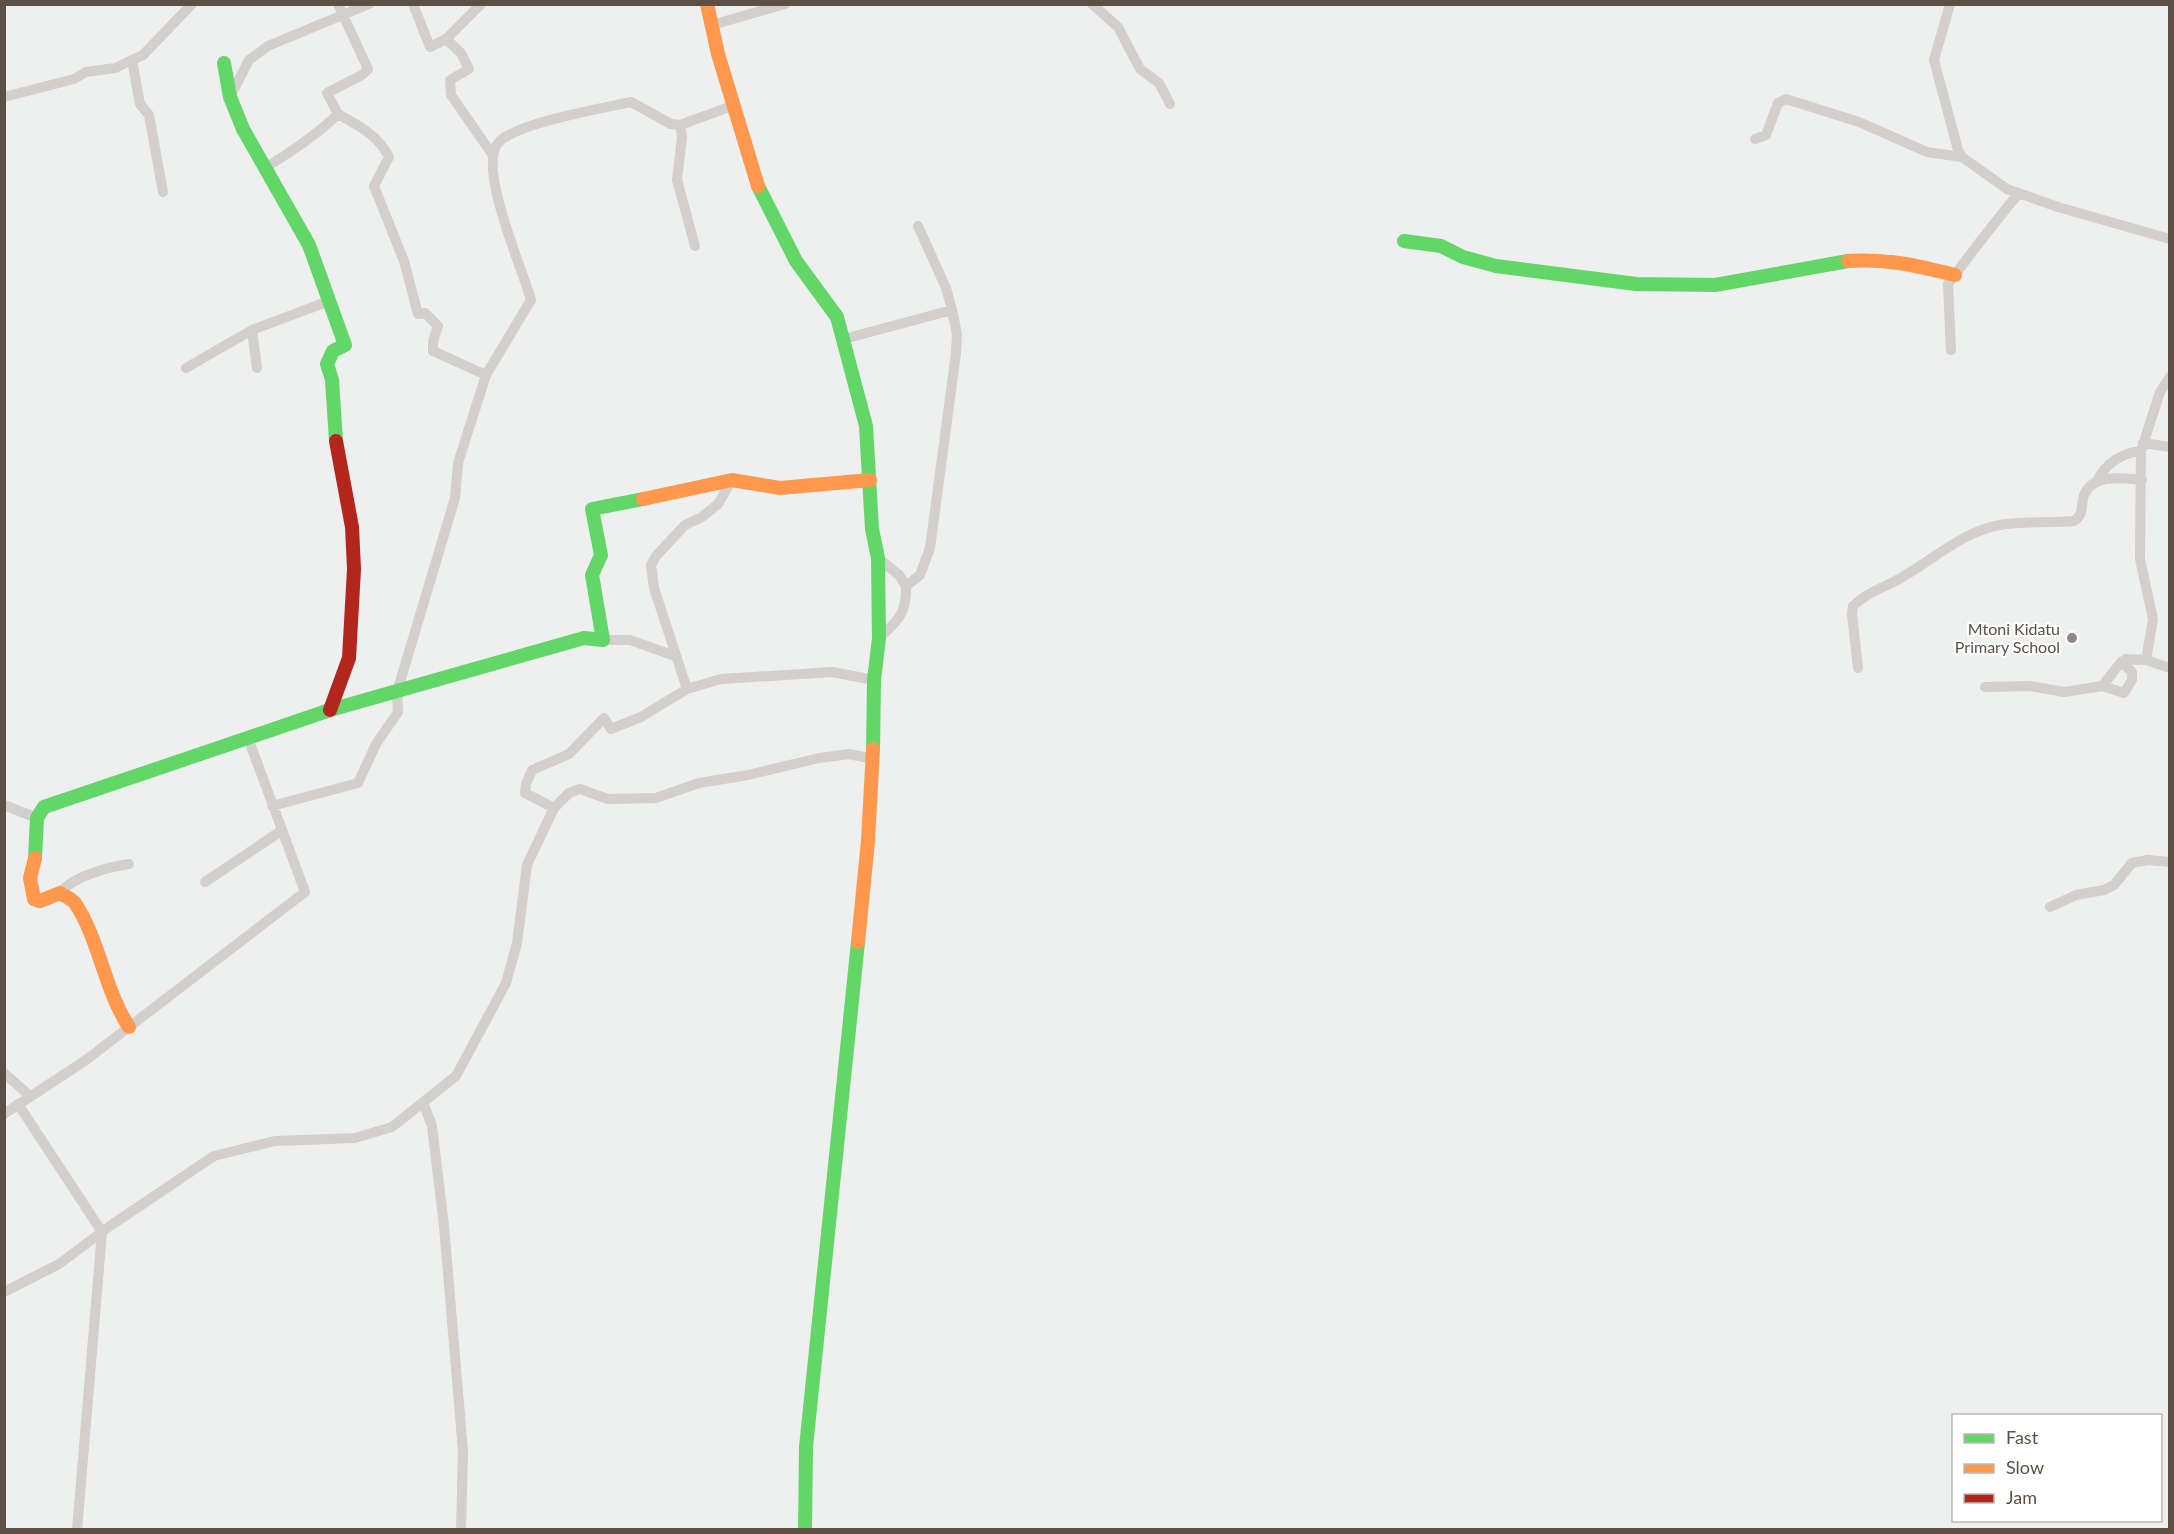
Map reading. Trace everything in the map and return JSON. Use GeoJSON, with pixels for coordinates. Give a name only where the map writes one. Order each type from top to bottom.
{"type":"FeatureCollection","features":[{"type":"Feature","properties":{"kind":"street"},"geometry":{"type":"LineString","coordinates":[[4,97],[74,79],[86,72],[115,68],[143,55],[192,4]]}},
{"type":"Feature","properties":{"kind":"street"},"geometry":{"type":"LineString","coordinates":[[338,4],[368,69],[362,75],[327,93],[338,114],[363,131],[372,133],[382,143],[389,157],[374,186],[376,196],[394,232],[418,314],[425,313],[438,326],[432,341],[433,351],[486,375]]}},
{"type":"Feature","properties":{"kind":"street"},"geometry":{"type":"LineString","coordinates":[[230,97],[249,60],[268,46],[369,4]]}},
{"type":"Feature","properties":{"kind":"street"},"geometry":{"type":"LineString","coordinates":[[413,4],[430,47],[446,39],[481,4]]}},
{"type":"Feature","properties":{"kind":"street"},"geometry":{"type":"LineString","coordinates":[[707,4],[732,106],[753,176],[796,261],[837,317],[844,339],[866,426],[873,529],[878,558],[879,638],[874,680],[873,759],[868,841],[806,1447],[805,1530]]}},
{"type":"Feature","properties":{"kind":"street"},"geometry":{"type":"LineString","coordinates":[[712,25],[785,4]]}},
{"type":"Feature","properties":{"kind":"street"},"geometry":{"type":"LineString","coordinates":[[1092,4],[1118,27],[1140,69],[1159,83],[1170,104]]}},
{"type":"Feature","properties":{"kind":"street"},"geometry":{"type":"LineString","coordinates":[[1950,4],[1934,60],[1958,150],[1962,157],[2007,189],[2169,239]]}},
{"type":"Feature","properties":{"kind":"street"},"geometry":{"type":"LineString","coordinates":[[272,806],[358,783],[376,744],[398,712],[397,692],[455,498],[458,463],[486,375],[531,300],[522,268],[502,217],[492,154],[451,95],[450,80],[469,69],[461,53],[446,39]]}},
{"type":"Feature","properties":{"kind":"street"},"geometry":{"type":"LineString","coordinates":[[132,60],[140,104],[149,115],[163,192]]}},
{"type":"Feature","properties":{"kind":"street"},"geometry":{"type":"LineString","coordinates":[[224,63],[230,97],[243,129],[309,246],[345,345],[333,351],[327,364],[332,380],[333,426],[352,527],[354,569],[349,658],[330,710]]}},
{"type":"Feature","properties":{"kind":"street"},"geometry":{"type":"LineString","coordinates":[[1755,139],[1766,135],[1778,103],[1786,99],[1859,122],[1927,152],[1962,157]]}},
{"type":"Feature","properties":{"kind":"street"},"geometry":{"type":"LineString","coordinates":[[492,154],[499,141],[520,131],[631,102],[671,124],[680,125],[732,106]]}},
{"type":"Feature","properties":{"kind":"street"},"geometry":{"type":"LineString","coordinates":[[265,168],[318,132],[338,114]]}},
{"type":"Feature","properties":{"kind":"street"},"geometry":{"type":"LineString","coordinates":[[680,125],[682,138],[677,180],[695,246]]}},
{"type":"Feature","properties":{"kind":"street"},"geometry":{"type":"LineString","coordinates":[[1951,350],[1948,284],[1975,250],[1984,234],[2019,193]]}},
{"type":"Feature","properties":{"kind":"street"},"geometry":{"type":"LineString","coordinates":[[906,586],[920,575],[930,548],[957,334],[946,288],[918,225]]}},
{"type":"Feature","properties":{"kind":"street"},"geometry":{"type":"LineString","coordinates":[[1404,241],[1441,246],[1463,257],[1496,266],[1636,284],[1673,282],[1715,285],[1836,262],[1872,259],[1902,262],[1955,275]]}},
{"type":"Feature","properties":{"kind":"street"},"geometry":{"type":"LineString","coordinates":[[186,368],[252,330],[329,301]]}},
{"type":"Feature","properties":{"kind":"street"},"geometry":{"type":"LineString","coordinates":[[844,339],[952,310]]}},
{"type":"Feature","properties":{"kind":"street"},"geometry":{"type":"LineString","coordinates":[[252,330],[257,368]]}},
{"type":"Feature","properties":{"kind":"street"},"geometry":{"type":"LineString","coordinates":[[2146,660],[2153,619],[2140,559],[2142,447],[2160,392],[2169,377]]}},
{"type":"Feature","properties":{"kind":"street"},"geometry":{"type":"LineString","coordinates":[[1858,668],[1852,614],[1853,606],[1858,601],[1980,531],[2001,525],[2074,521],[2082,512],[2084,494],[2114,460],[2142,447],[2169,447]]}},
{"type":"Feature","properties":{"kind":"street"},"geometry":{"type":"LineString","coordinates":[[2097,481],[2120,478],[2142,480]]}},
{"type":"Feature","properties":{"kind":"street"},"geometry":{"type":"LineString","coordinates":[[603,640],[592,575],[601,555],[591,509],[732,480],[780,488],[870,480]]}},
{"type":"Feature","properties":{"kind":"street"},"geometry":{"type":"LineString","coordinates":[[687,688],[654,588],[651,565],[656,556],[685,525],[702,517],[718,504],[732,480]]}},
{"type":"Feature","properties":{"kind":"street"},"geometry":{"type":"LineString","coordinates":[[878,558],[899,575],[906,586],[907,602],[897,622],[879,638]]}},
{"type":"Feature","properties":{"kind":"street"},"geometry":{"type":"LineString","coordinates":[[129,864],[88,876],[65,887],[60,893],[40,901],[34,898],[30,878],[36,856],[37,818],[44,807],[330,710],[584,638],[630,640],[675,656]]}},
{"type":"Feature","properties":{"kind":"street"},"geometry":{"type":"LineString","coordinates":[[2102,686],[2121,662],[2131,657],[2169,668]]}},
{"type":"Feature","properties":{"kind":"street"},"geometry":{"type":"LineString","coordinates":[[1985,687],[2039,686],[2064,692],[2102,686],[2124,693],[2129,687],[2132,672],[2121,662]]}},
{"type":"Feature","properties":{"kind":"street"},"geometry":{"type":"LineString","coordinates":[[554,808],[525,793],[532,770],[569,754],[604,718],[611,729],[641,717],[687,688],[721,679],[832,672],[874,680]]}},
{"type":"Feature","properties":{"kind":"street"},"geometry":{"type":"LineString","coordinates":[[4,1114],[86,1060],[305,892],[248,738]]}},
{"type":"Feature","properties":{"kind":"street"},"geometry":{"type":"LineString","coordinates":[[4,1292],[59,1264],[214,1156],[275,1141],[355,1138],[392,1127],[456,1076],[506,983],[517,943],[526,866],[554,808],[569,792],[580,789],[608,799],[656,798],[699,783],[748,775],[819,758],[849,754],[873,759]]}},
{"type":"Feature","properties":{"kind":"street"},"geometry":{"type":"LineString","coordinates":[[4,806],[37,818]]}},
{"type":"Feature","properties":{"kind":"street"},"geometry":{"type":"LineString","coordinates":[[205,882],[281,831]]}},
{"type":"Feature","properties":{"kind":"street"},"geometry":{"type":"LineString","coordinates":[[2050,907],[2076,895],[2104,890],[2114,885],[2132,863],[2148,860],[2169,862]]}},
{"type":"Feature","properties":{"kind":"street"},"geometry":{"type":"LineString","coordinates":[[60,893],[74,901],[87,927],[115,1006],[129,1027]]}},
{"type":"Feature","properties":{"kind":"street"},"geometry":{"type":"LineString","coordinates":[[4,1073],[30,1096]]}},
{"type":"Feature","properties":{"kind":"street"},"geometry":{"type":"LineString","coordinates":[[423,1102],[432,1126],[444,1226],[463,1451],[461,1530]]}},
{"type":"Feature","properties":{"kind":"street"},"geometry":{"type":"LineString","coordinates":[[18,1104],[102,1232],[77,1530]]}},
{"type":"Feature","properties":{"kind":"traffic: fast"},"geometry":{"type":"LineString","coordinates":[[224,63],[230,97],[243,129],[309,245],[345,345],[333,351],[327,364],[332,380],[336,441]]}},
{"type":"Feature","properties":{"kind":"traffic: fast"},"geometry":{"type":"LineString","coordinates":[[758,186],[796,261],[837,317],[866,426],[872,529],[878,558],[879,638],[874,680],[873,749]]}},
{"type":"Feature","properties":{"kind":"traffic: fast"},"geometry":{"type":"LineString","coordinates":[[1404,241],[1441,246],[1463,257],[1496,266],[1636,284],[1715,285],[1848,261]]}},
{"type":"Feature","properties":{"kind":"traffic: fast"},"geometry":{"type":"LineString","coordinates":[[35,858],[37,818],[44,807],[330,710],[584,638],[603,640],[592,575],[601,555],[592,509],[643,499]]}},
{"type":"Feature","properties":{"kind":"traffic: fast"},"geometry":{"type":"LineString","coordinates":[[805,1530],[806,1447],[858,942]]}},
{"type":"Feature","properties":{"kind":"traffic: slow"},"geometry":{"type":"LineString","coordinates":[[707,4],[718,54],[758,186]]}},
{"type":"Feature","properties":{"kind":"traffic: slow"},"geometry":{"type":"LineString","coordinates":[[1848,261],[1889,262],[1955,275]]}},
{"type":"Feature","properties":{"kind":"traffic: slow"},"geometry":{"type":"LineString","coordinates":[[643,499],[732,480],[780,488],[870,480]]}},
{"type":"Feature","properties":{"kind":"traffic: slow"},"geometry":{"type":"LineString","coordinates":[[858,942],[868,841],[873,749]]}},
{"type":"Feature","properties":{"kind":"traffic: slow"},"geometry":{"type":"LineString","coordinates":[[35,858],[30,878],[34,899],[40,901],[60,893],[75,903],[129,1027]]}},
{"type":"Feature","properties":{"kind":"traffic: jam"},"geometry":{"type":"LineString","coordinates":[[330,710],[349,658],[354,569],[352,527],[336,441]]}},
{"type":"Feature","properties":{"kind":"place","name":"Mtoni Kidatu Primary School"},"geometry":{"type":"Point","coordinates":[2072,638]}}]}
